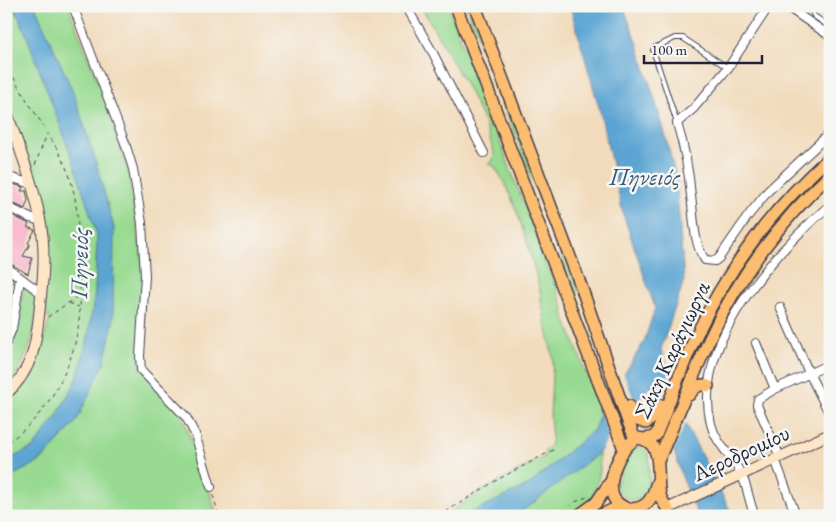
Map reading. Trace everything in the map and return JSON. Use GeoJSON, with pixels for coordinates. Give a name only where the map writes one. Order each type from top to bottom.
{"type":"FeatureCollection","features":[{"type":"Feature","properties":{"kind":"main road"},"geometry":{"type":"LineString","coordinates":[[456,6],[624,449]]}},
{"type":"Feature","properties":{"kind":"main road"},"geometry":{"type":"LineString","coordinates":[[475,6],[581,286],[618,394],[639,439],[653,446],[660,456],[658,478],[652,496],[644,506],[638,508],[614,508],[599,516]]}},
{"type":"Feature","properties":{"kind":"main road","name":"Σάκη Καράγιωργα"},"geometry":{"type":"LineString","coordinates":[[639,439],[651,438],[656,435],[682,367],[710,308],[740,259],[792,194],[830,157]]}},
{"type":"Feature","properties":{"kind":"main road","name":"Σάκη Καράγιωργα"},"geometry":{"type":"LineString","coordinates":[[660,456],[720,319],[752,267],[784,223],[816,188],[830,176]]}},
{"type":"Feature","properties":{"kind":"main road"},"geometry":{"type":"LineString","coordinates":[[690,390],[699,385],[708,386]]}},
{"type":"Feature","properties":{"kind":"main road"},"geometry":{"type":"LineString","coordinates":[[630,420],[650,421],[658,413],[666,396],[675,387]]}},
{"type":"Feature","properties":{"kind":"main road"},"geometry":{"type":"LineString","coordinates":[[578,516],[596,503],[612,480],[624,449],[639,439]]}},
{"type":"Feature","properties":{"kind":"main road"},"geometry":{"type":"LineString","coordinates":[[658,478],[661,497],[668,513]]}},
{"type":"Feature","properties":{"kind":"main road"},"geometry":{"type":"LineString","coordinates":[[612,480],[613,495],[618,504],[642,516]]}},
{"type":"Feature","properties":{"kind":"street"},"geometry":{"type":"LineString","coordinates":[[73,6],[125,143],[134,178],[142,223],[145,276],[140,356],[141,370],[186,417],[195,434],[211,487]]}},
{"type":"Feature","properties":{"kind":"street"},"geometry":{"type":"LineString","coordinates":[[406,6],[420,28],[484,153]]}},
{"type":"Feature","properties":{"kind":"street"},"geometry":{"type":"LineString","coordinates":[[769,6],[728,68],[694,108],[677,123],[691,194],[696,237],[705,260],[710,261],[719,258],[768,191],[830,133]]}},
{"type":"Feature","properties":{"kind":"street"},"geometry":{"type":"LineString","coordinates":[[786,6],[830,36]]}},
{"type":"Feature","properties":{"kind":"street"},"geometry":{"type":"LineString","coordinates":[[6,109],[11,137],[32,184],[41,221],[43,264],[37,340],[30,362],[21,378],[6,394]]}},
{"type":"Feature","properties":{"kind":"street"},"geometry":{"type":"LineString","coordinates":[[6,176],[32,184]]}},
{"type":"Feature","properties":{"kind":"street","name":"Σάκη Καράγιωργα"},"geometry":{"type":"LineString","coordinates":[[755,516],[741,475],[721,446],[712,427],[709,412],[708,386],[719,344],[729,324],[745,300],[784,248],[830,205]]}},
{"type":"Feature","properties":{"kind":"street"},"geometry":{"type":"LineString","coordinates":[[6,206],[30,218],[41,221]]}},
{"type":"Feature","properties":{"kind":"street"},"geometry":{"type":"LineString","coordinates":[[6,267],[42,293]]}},
{"type":"Feature","properties":{"kind":"street"},"geometry":{"type":"LineString","coordinates":[[6,343],[12,329],[20,278]]}},
{"type":"Feature","properties":{"kind":"street"},"geometry":{"type":"LineString","coordinates":[[780,307],[830,416]]}},
{"type":"Feature","properties":{"kind":"street"},"geometry":{"type":"LineString","coordinates":[[756,343],[775,389]]}},
{"type":"Feature","properties":{"kind":"street"},"geometry":{"type":"LineString","coordinates":[[796,516],[778,458],[756,402],[761,396],[830,364]]}},
{"type":"Feature","properties":{"kind":"street","name":"Αεροδρομίου"},"geometry":{"type":"LineString","coordinates":[[668,513],[682,502],[830,434]]}},
{"type":"Feature","properties":{"kind":"lane"},"geometry":{"type":"LineString","coordinates":[[810,6],[814,16],[830,26]]}},
{"type":"Feature","properties":{"kind":"lane"},"geometry":{"type":"LineString","coordinates":[[677,123],[653,50],[654,48],[675,38],[682,38],[728,68]]}},
{"type":"Feature","properties":{"kind":"path"},"geometry":{"type":"LineString","coordinates":[[6,63],[48,133],[68,173],[76,203],[80,295],[77,334],[67,366],[58,385],[27,428],[6,443]]}},
{"type":"Feature","properties":{"kind":"path"},"geometry":{"type":"LineString","coordinates":[[33,170],[48,133]]}},
{"type":"Feature","properties":{"kind":"path"},"geometry":{"type":"LineString","coordinates":[[40,317],[50,317],[80,295]]}},
{"type":"Feature","properties":{"kind":"path"},"geometry":{"type":"LineString","coordinates":[[68,303],[80,307]]}},
{"type":"Feature","properties":{"kind":"path"},"geometry":{"type":"LineString","coordinates":[[439,516],[497,480],[554,449]]}},
{"type":"Feature","properties":{"kind":"path"},"geometry":{"type":"LineString","coordinates":[[211,487],[219,516]]}},
{"type":"Feature","properties":{"kind":"path"},"geometry":{"type":"LineString","coordinates":[[556,516],[575,502],[590,496]]}},
{"type":"Feature","properties":{"kind":"green space"},"geometry":{"type":"Polygon","coordinates":[[[6,6],[13,6],[23,26],[73,160],[97,235],[95,293],[87,342],[76,381],[55,419],[34,447],[6,461],[6,403],[24,385],[36,364],[50,317],[43,315],[45,222],[41,202],[17,124],[13,122],[6,101],[6,6]]]}},
{"type":"Feature","properties":{"kind":"green space"},"geometry":{"type":"Polygon","coordinates":[[[35,6],[68,6],[108,108],[128,171],[145,276],[141,368],[181,412],[217,516],[6,516],[6,479],[41,461],[76,422],[114,228],[94,156],[73,92],[35,6]]]}},
{"type":"Feature","properties":{"kind":"green space"},"geometry":{"type":"Polygon","coordinates":[[[421,6],[448,6],[564,309],[563,313],[601,412],[594,430],[529,485],[464,516],[445,516],[477,493],[544,457],[552,438],[550,416],[553,358],[541,295],[522,227],[501,178],[493,165],[488,164],[493,160],[494,152],[484,122],[467,87],[421,6]]]}},
{"type":"Feature","properties":{"kind":"green space"},"geometry":{"type":"Polygon","coordinates":[[[466,6],[470,6],[579,291],[576,294],[466,6]]]}},
{"type":"Feature","properties":{"kind":"green space"},"geometry":{"type":"Polygon","coordinates":[[[830,161],[830,167],[800,197],[704,340],[700,338],[744,264],[769,229],[830,161]]]}},
{"type":"Feature","properties":{"kind":"green space"},"geometry":{"type":"Polygon","coordinates":[[[24,286],[30,289],[36,296],[33,332],[21,367],[6,386],[6,355],[17,332],[24,286]]]}},
{"type":"Feature","properties":{"kind":"green space"},"geometry":{"type":"Polygon","coordinates":[[[635,447],[643,448],[648,454],[649,478],[647,489],[642,498],[631,500],[622,495],[616,487],[627,454],[635,447]]]}},
{"type":"Feature","properties":{"kind":"green space"},"geometry":{"type":"Polygon","coordinates":[[[599,453],[600,470],[597,485],[592,497],[582,507],[569,516],[513,516],[599,453]]]}},
{"type":"Feature","properties":{"kind":"water","name":"Πηνειός"},"geometry":{"type":"Polygon","coordinates":[[[13,6],[35,6],[73,92],[94,156],[114,228],[113,322],[104,364],[76,422],[40,461],[6,479],[6,461],[34,447],[55,419],[76,381],[87,342],[95,293],[97,235],[73,160],[23,26],[13,6]]]}},
{"type":"Feature","properties":{"kind":"water","name":"Πηνειός"},"geometry":{"type":"Polygon","coordinates":[[[570,6],[623,6],[637,42],[663,126],[676,178],[684,281],[661,349],[685,423],[733,516],[698,516],[681,474],[660,404],[650,386],[609,435],[599,453],[528,507],[513,516],[464,516],[529,485],[594,430],[601,412],[644,342],[655,308],[623,214],[600,111],[570,6]]]}},
{"type":"Feature","properties":{"kind":"pier"},"geometry":{"type":"Polygon","coordinates":[[[671,371],[687,420],[672,453],[656,402],[671,371]]]}},
{"type":"Feature","properties":{"kind":"pier"},"geometry":{"type":"Polygon","coordinates":[[[623,372],[636,406],[610,438],[599,409],[623,372]]]}},
{"type":"Feature","properties":{"kind":"building"},"geometry":{"type":"Polygon","coordinates":[[[6,182],[23,187],[21,191],[26,191],[28,200],[25,209],[6,200],[6,182]]]}},
{"type":"Feature","properties":{"kind":"building"},"geometry":{"type":"Polygon","coordinates":[[[6,212],[29,224],[27,227],[35,230],[23,256],[32,258],[28,274],[6,261],[6,248],[12,239],[6,235],[6,212]]]}},
{"type":"Feature","properties":{"kind":"building"},"geometry":{"type":"Polygon","coordinates":[[[6,274],[14,280],[6,292],[6,274]]]}}]}
